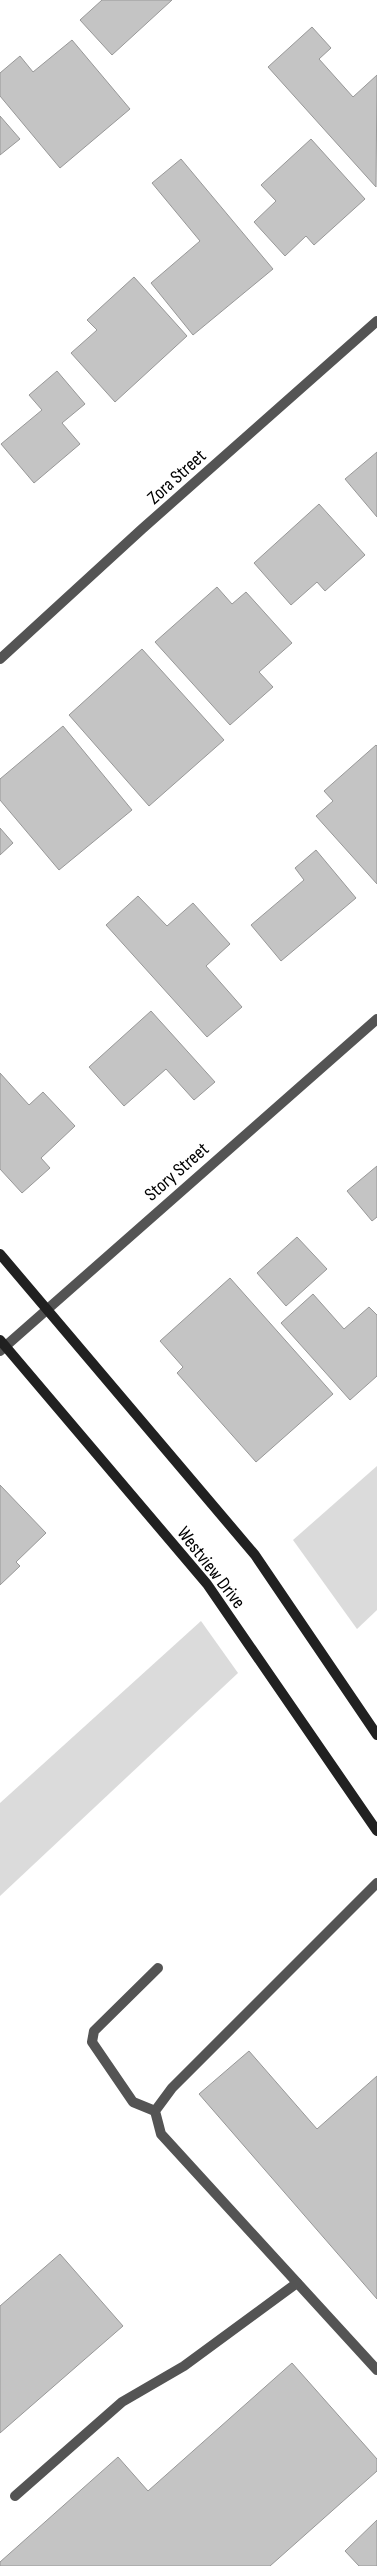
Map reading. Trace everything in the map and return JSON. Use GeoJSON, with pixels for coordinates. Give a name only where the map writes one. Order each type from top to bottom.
{"type":"FeatureCollection","features":[{"type":"Feature","properties":{"kind":"main road","name":"Westview Drive"},"geometry":{"type":"LineString","coordinates":[[0,1254],[255,1555],[377,1735]]}},
{"type":"Feature","properties":{"kind":"main road","name":"Westview Drive"},"geometry":{"type":"LineString","coordinates":[[2,1346],[207,1584],[377,1831]]}},
{"type":"Feature","properties":{"kind":"street","name":"Zora Street"},"geometry":{"type":"LineString","coordinates":[[0,659],[149,523],[377,321]]}},
{"type":"Feature","properties":{"kind":"street","name":"Story Street"},"geometry":{"type":"LineString","coordinates":[[2,1346],[377,1019]]}},
{"type":"Feature","properties":{"kind":"street"},"geometry":{"type":"LineString","coordinates":[[155,2111],[172,2088],[377,1883]]}},
{"type":"Feature","properties":{"kind":"street"},"geometry":{"type":"LineString","coordinates":[[155,2111],[133,2102],[92,2042],[94,2031],[158,1968]]}},
{"type":"Feature","properties":{"kind":"street"},"geometry":{"type":"LineString","coordinates":[[155,2111],[161,2134],[377,2370]]}},
{"type":"Feature","properties":{"kind":"street"},"geometry":{"type":"LineString","coordinates":[[14,2496],[122,2402],[184,2366],[297,2283]]}},
{"type":"Feature","properties":{"kind":"shaded area"},"geometry":{"type":"Polygon","coordinates":[[[377,1466],[377,1610],[357,1629],[293,1540],[377,1466]]]}},
{"type":"Feature","properties":{"kind":"shaded area"},"geometry":{"type":"Polygon","coordinates":[[[201,1621],[238,1673],[0,1896],[0,1803],[201,1621]]]}},
{"type":"Feature","properties":{"kind":"building"},"geometry":{"type":"Polygon","coordinates":[[[102,0],[172,0],[112,55],[80,20],[102,0]]]}},
{"type":"Feature","properties":{"kind":"building"},"geometry":{"type":"Polygon","coordinates":[[[312,27],[331,48],[319,59],[353,97],[377,75],[376,187],[268,67],[312,27]]]}},
{"type":"Feature","properties":{"kind":"building"},"geometry":{"type":"Polygon","coordinates":[[[72,40],[130,109],[60,168],[0,96],[0,73],[20,56],[33,72],[72,40]]]}},
{"type":"Feature","properties":{"kind":"building"},"geometry":{"type":"Polygon","coordinates":[[[0,116],[20,139],[0,155],[0,116]]]}},
{"type":"Feature","properties":{"kind":"building"},"geometry":{"type":"Polygon","coordinates":[[[311,139],[365,199],[314,245],[306,236],[285,256],[254,222],[276,201],[261,185],[311,139]]]}},
{"type":"Feature","properties":{"kind":"building"},"geometry":{"type":"Polygon","coordinates":[[[181,159],[273,269],[193,335],[151,283],[200,241],[152,183],[181,159]]]}},
{"type":"Feature","properties":{"kind":"building"},"geometry":{"type":"Polygon","coordinates":[[[134,277],[187,336],[115,402],[71,353],[97,330],[87,320],[134,277]]]}},
{"type":"Feature","properties":{"kind":"building"},"geometry":{"type":"Polygon","coordinates":[[[57,371],[85,404],[62,423],[80,444],[34,483],[1,444],[42,410],[29,395],[57,371]]]}},
{"type":"Feature","properties":{"kind":"building"},"geometry":{"type":"Polygon","coordinates":[[[377,452],[377,517],[345,479],[377,452]]]}},
{"type":"Feature","properties":{"kind":"building"},"geometry":{"type":"Polygon","coordinates":[[[319,504],[365,555],[325,591],[317,582],[291,605],[254,563],[319,504]]]}},
{"type":"Feature","properties":{"kind":"building"},"geometry":{"type":"Polygon","coordinates":[[[217,587],[232,604],[246,592],[292,643],[259,672],[273,687],[230,725],[155,642],[217,587]]]}},
{"type":"Feature","properties":{"kind":"building"},"geometry":{"type":"Polygon","coordinates":[[[142,649],[224,740],[149,806],[69,715],[142,649]]]}},
{"type":"Feature","properties":{"kind":"building"},"geometry":{"type":"Polygon","coordinates":[[[63,726],[132,810],[59,870],[0,800],[0,779],[63,726]]]}},
{"type":"Feature","properties":{"kind":"building"},"geometry":{"type":"Polygon","coordinates":[[[376,745],[377,884],[316,816],[333,801],[324,791],[376,745]]]}},
{"type":"Feature","properties":{"kind":"building"},"geometry":{"type":"Polygon","coordinates":[[[0,828],[13,843],[0,855],[0,828]]]}},
{"type":"Feature","properties":{"kind":"building"},"geometry":{"type":"Polygon","coordinates":[[[316,850],[356,898],[281,961],[251,925],[304,880],[295,868],[316,850]]]}},
{"type":"Feature","properties":{"kind":"building"},"geometry":{"type":"Polygon","coordinates":[[[138,896],[167,926],[193,903],[230,944],[206,966],[242,1007],[207,1037],[106,925],[138,896]]]}},
{"type":"Feature","properties":{"kind":"building"},"geometry":{"type":"Polygon","coordinates":[[[151,1011],[215,1082],[194,1100],[166,1069],[124,1106],[89,1067],[151,1011]]]}},
{"type":"Feature","properties":{"kind":"building"},"geometry":{"type":"Polygon","coordinates":[[[0,1073],[29,1105],[43,1092],[75,1126],[41,1158],[50,1168],[22,1193],[0,1169],[0,1073]]]}},
{"type":"Feature","properties":{"kind":"building"},"geometry":{"type":"Polygon","coordinates":[[[377,1166],[377,1217],[372,1221],[347,1191],[377,1166]]]}},
{"type":"Feature","properties":{"kind":"building"},"geometry":{"type":"Polygon","coordinates":[[[297,1237],[327,1269],[286,1306],[257,1273],[297,1237]]]}},
{"type":"Feature","properties":{"kind":"building"},"geometry":{"type":"Polygon","coordinates":[[[230,1278],[333,1394],[256,1462],[177,1373],[183,1367],[160,1341],[230,1278]]]}},
{"type":"Feature","properties":{"kind":"building"},"geometry":{"type":"Polygon","coordinates":[[[313,1294],[344,1329],[369,1307],[377,1315],[377,1376],[350,1400],[281,1323],[313,1294]]]}},
{"type":"Feature","properties":{"kind":"building"},"geometry":{"type":"Polygon","coordinates":[[[0,1485],[46,1533],[16,1562],[20,1566],[0,1585],[0,1485]]]}},
{"type":"Feature","properties":{"kind":"building"},"geometry":{"type":"Polygon","coordinates":[[[249,2051],[317,2129],[377,2076],[377,2299],[199,2094],[249,2051]]]}},
{"type":"Feature","properties":{"kind":"building"},"geometry":{"type":"Polygon","coordinates":[[[60,2254],[123,2326],[0,2433],[0,2306],[60,2254]]]}},
{"type":"Feature","properties":{"kind":"building"},"geometry":{"type":"Polygon","coordinates":[[[292,2363],[377,2459],[377,2471],[270,2566],[0,2566],[0,2562],[118,2457],[148,2491],[292,2363]]]}},
{"type":"Feature","properties":{"kind":"building"},"geometry":{"type":"Polygon","coordinates":[[[377,2520],[377,2566],[359,2566],[345,2551],[377,2520]]]}}]}
